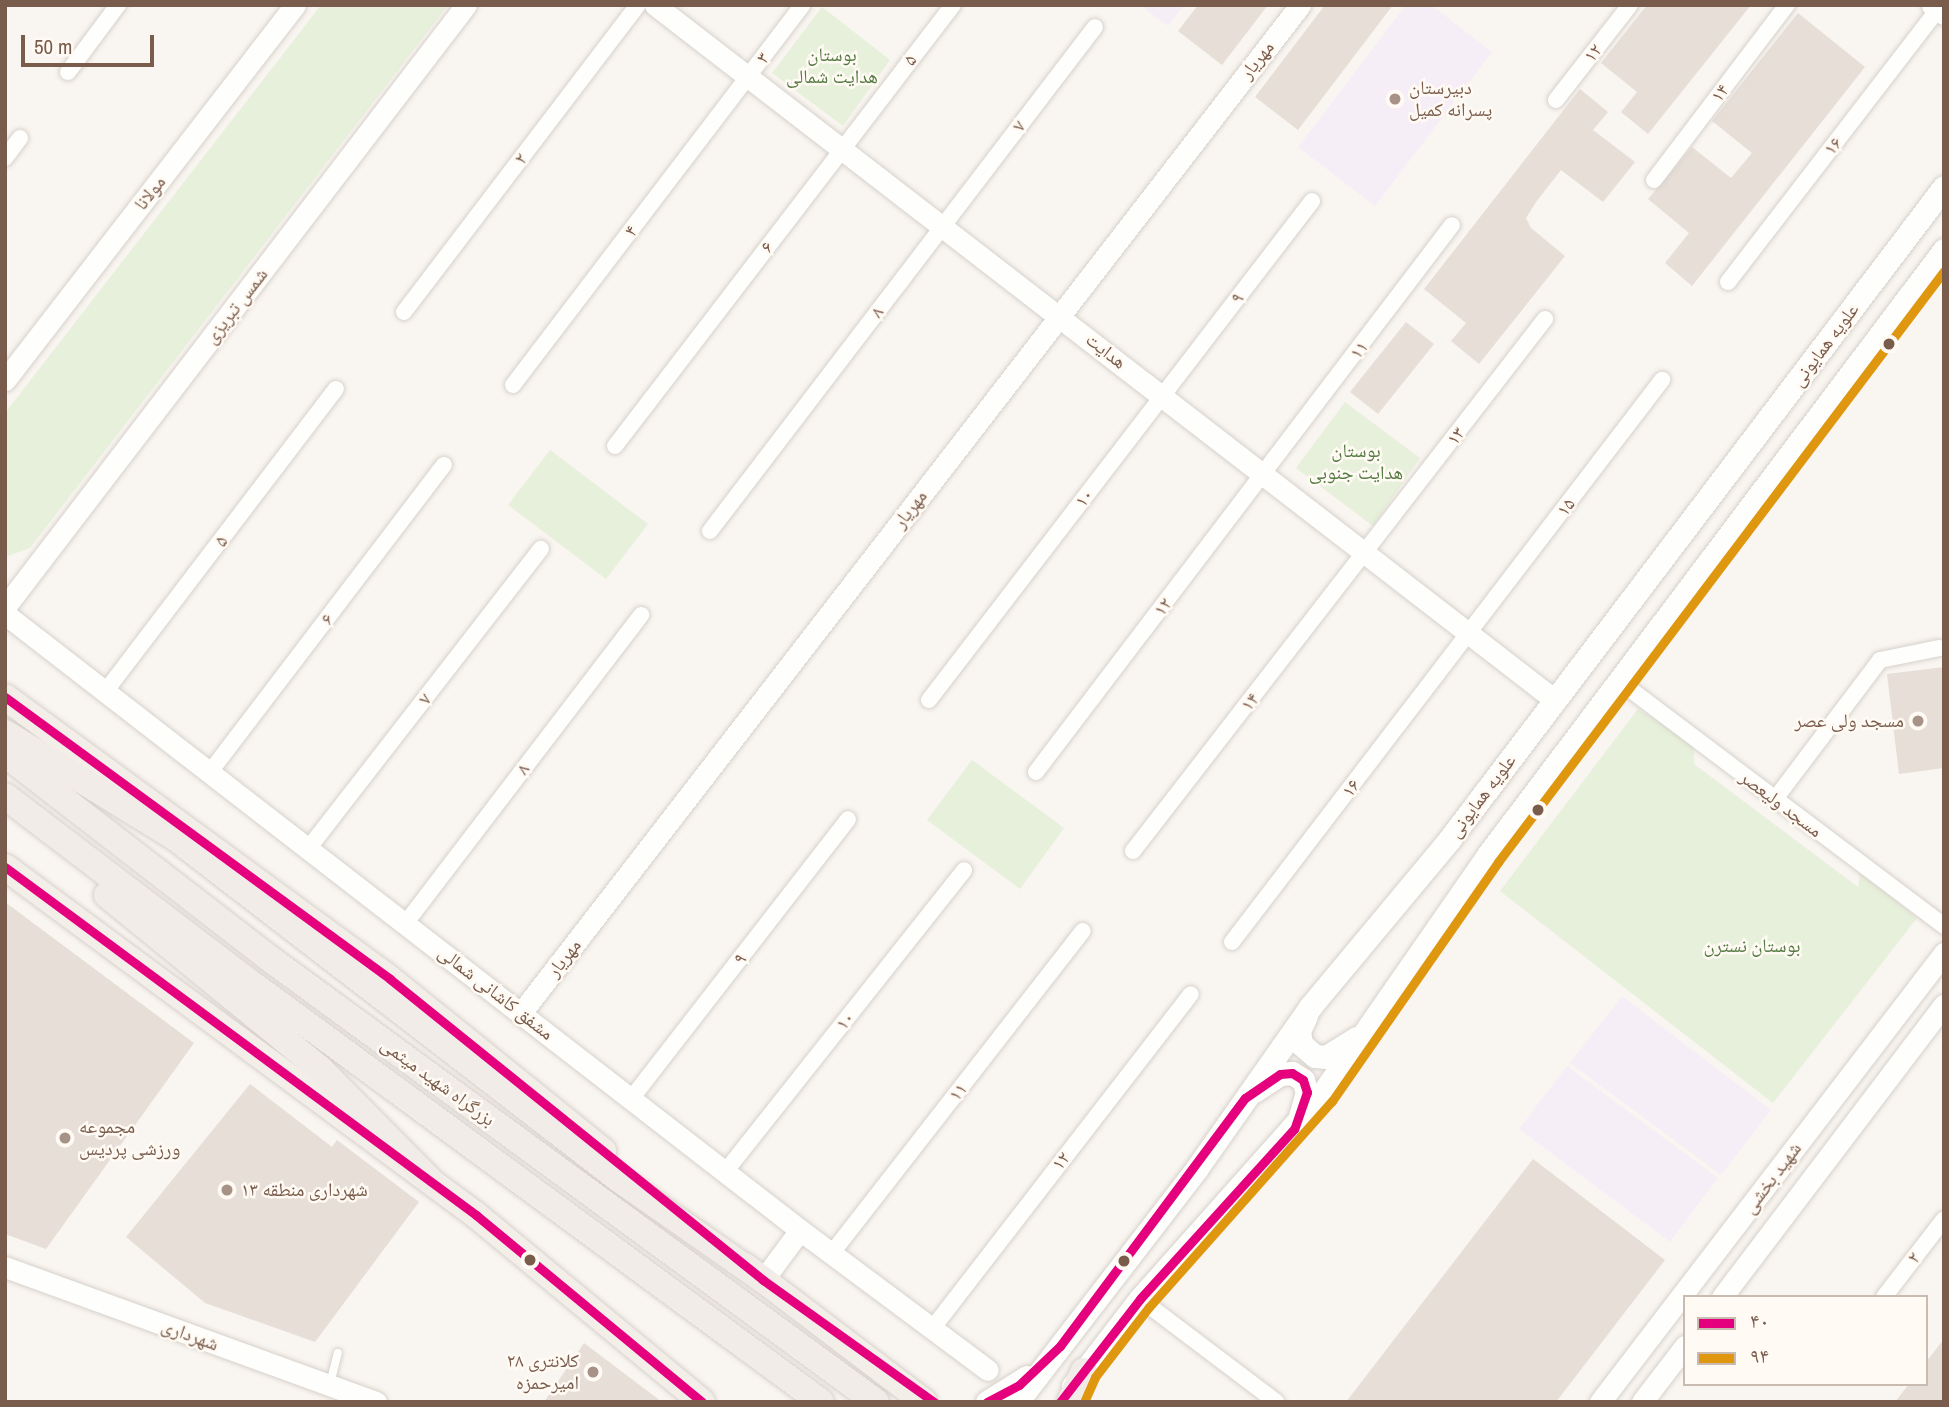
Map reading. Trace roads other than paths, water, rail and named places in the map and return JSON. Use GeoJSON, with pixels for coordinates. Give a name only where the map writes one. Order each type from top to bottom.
{"type":"FeatureCollection","features":[{"type":"Feature","properties":{"kind":"highway"},"geometry":{"type":"LineString","coordinates":[[5,733],[177,839],[619,1179],[763,1280]]}},
{"type":"Feature","properties":{"kind":"highway","name":"بزرگراه شهید میثمی"},"geometry":{"type":"LineString","coordinates":[[5,754],[273,961],[876,1402]]}},
{"type":"Feature","properties":{"kind":"highway","name":"بزرگراه شهید میثمی"},"geometry":{"type":"LineString","coordinates":[[5,796],[256,987],[821,1402]]}},
{"type":"Feature","properties":{"kind":"highway"},"geometry":{"type":"LineString","coordinates":[[5,813],[320,1069],[430,1180]]}},
{"type":"Feature","properties":{"kind":"highway"},"geometry":{"type":"LineString","coordinates":[[1070,1402],[1084,1371]]}},
{"type":"Feature","properties":{"kind":"main road","name":"علویه همایونی"},"geometry":{"type":"LineString","coordinates":[[1017,1402],[1197,1168],[1310,1007],[1449,840],[1944,187]]}},
{"type":"Feature","properties":{"kind":"main road","name":"علویه همایونی"},"geometry":{"type":"LineString","coordinates":[[1060,1402],[1140,1298],[1294,1129],[1369,1029],[1488,855],[1944,250]]}},
{"type":"Feature","properties":{"kind":"main road"},"geometry":{"type":"LineString","coordinates":[[5,697],[390,979],[763,1280],[927,1400]]}},
{"type":"Feature","properties":{"kind":"main road"},"geometry":{"type":"LineString","coordinates":[[6,869],[430,1180],[702,1402]]}},
{"type":"Feature","properties":{"kind":"main road"},"geometry":{"type":"LineString","coordinates":[[1310,1007],[1299,1031],[1301,1044],[1315,1056],[1338,1051],[1369,1029]]}},
{"type":"Feature","properties":{"kind":"main road"},"geometry":{"type":"LineString","coordinates":[[1245,1098],[1280,1074],[1292,1073],[1303,1080],[1306,1100],[1294,1129]]}},
{"type":"Feature","properties":{"kind":"main road"},"geometry":{"type":"LineString","coordinates":[[987,1402],[1019,1385],[1060,1346]]}},
{"type":"Feature","properties":{"kind":"street"},"geometry":{"type":"LineString","coordinates":[[68,72],[118,5]]}},
{"type":"Feature","properties":{"kind":"street","name":"مولانا"},"geometry":{"type":"LineString","coordinates":[[5,380],[295,5]]}},
{"type":"Feature","properties":{"kind":"street","name":"شمس تبریزی"},"geometry":{"type":"LineString","coordinates":[[5,607],[466,5]]}},
{"type":"Feature","properties":{"kind":"street","name":"۲"},"geometry":{"type":"LineString","coordinates":[[404,312],[638,5]]}},
{"type":"Feature","properties":{"kind":"street","name":"هدایت"},"geometry":{"type":"LineString","coordinates":[[655,5],[1555,700]]}},
{"type":"Feature","properties":{"kind":"street","name":"۳"},"geometry":{"type":"LineString","coordinates":[[749,77],[802,5]]}},
{"type":"Feature","properties":{"kind":"street","name":"۵"},"geometry":{"type":"LineString","coordinates":[[842,149],[953,5]]}},
{"type":"Feature","properties":{"kind":"street","name":"مهریار"},"geometry":{"type":"LineString","coordinates":[[521,1013],[1300,5]]}},
{"type":"Feature","properties":{"kind":"street","name":"۱۲"},"geometry":{"type":"LineString","coordinates":[[1556,100],[1630,5]]}},
{"type":"Feature","properties":{"kind":"street","name":"۱۴"},"geometry":{"type":"LineString","coordinates":[[1654,180],[1787,5]]}},
{"type":"Feature","properties":{"kind":"street","name":"۱۶"},"geometry":{"type":"LineString","coordinates":[[1728,282],[1939,9]]}},
{"type":"Feature","properties":{"kind":"street","name":"۷"},"geometry":{"type":"LineString","coordinates":[[943,226],[1095,27]]}},
{"type":"Feature","properties":{"kind":"street","name":"۴"},"geometry":{"type":"LineString","coordinates":[[513,385],[749,77]]}},
{"type":"Feature","properties":{"kind":"street"},"geometry":{"type":"LineString","coordinates":[[5,158],[20,138]]}},
{"type":"Feature","properties":{"kind":"street","name":"۶"},"geometry":{"type":"LineString","coordinates":[[615,446],[842,149]]}},
{"type":"Feature","properties":{"kind":"street","name":"۹"},"geometry":{"type":"LineString","coordinates":[[1163,396],[1312,201]]}},
{"type":"Feature","properties":{"kind":"street","name":"۱۱"},"geometry":{"type":"LineString","coordinates":[[1265,475],[1452,225]]}},
{"type":"Feature","properties":{"kind":"street","name":"۸"},"geometry":{"type":"LineString","coordinates":[[710,531],[943,226]]}},
{"type":"Feature","properties":{"kind":"street","name":"۱۳"},"geometry":{"type":"LineString","coordinates":[[1366,553],[1545,319]]}},
{"type":"Feature","properties":{"kind":"street","name":"۱۵"},"geometry":{"type":"LineString","coordinates":[[1469,633],[1662,380]]}},
{"type":"Feature","properties":{"kind":"street","name":"۵"},"geometry":{"type":"LineString","coordinates":[[105,692],[336,389]]}},
{"type":"Feature","properties":{"kind":"street","name":"۱۰"},"geometry":{"type":"LineString","coordinates":[[929,700],[1163,396]]}},
{"type":"Feature","properties":{"kind":"street","name":"۶"},"geometry":{"type":"LineString","coordinates":[[210,772],[444,465]]}},
{"type":"Feature","properties":{"kind":"street","name":"۱۲"},"geometry":{"type":"LineString","coordinates":[[1036,772],[1265,475]]}},
{"type":"Feature","properties":{"kind":"street","name":"۷"},"geometry":{"type":"LineString","coordinates":[[308,849],[541,549]]}},
{"type":"Feature","properties":{"kind":"street","name":"۱۴"},"geometry":{"type":"LineString","coordinates":[[1133,851],[1366,553]]}},
{"type":"Feature","properties":{"kind":"street"},"geometry":{"type":"LineString","coordinates":[[5,575],[35,568]]}},
{"type":"Feature","properties":{"kind":"street","name":"مشفق کاشانی شمالی"},"geometry":{"type":"LineString","coordinates":[[5,614],[800,1230],[988,1370]]}},
{"type":"Feature","properties":{"kind":"street","name":"۸"},"geometry":{"type":"LineString","coordinates":[[405,923],[641,615]]}},
{"type":"Feature","properties":{"kind":"street","name":"۱۶"},"geometry":{"type":"LineString","coordinates":[[1232,943],[1469,633]]}},
{"type":"Feature","properties":{"kind":"street"},"geometry":{"type":"LineString","coordinates":[[1775,799],[1880,660],[1939,648]]}},
{"type":"Feature","properties":{"kind":"street","name":"مسجد ولیعصر"},"geometry":{"type":"LineString","coordinates":[[1619,681],[1944,926]]}},
{"type":"Feature","properties":{"kind":"street","name":"۹"},"geometry":{"type":"LineString","coordinates":[[631,1099],[848,819]]}},
{"type":"Feature","properties":{"kind":"street","name":"۱۰"},"geometry":{"type":"LineString","coordinates":[[725,1172],[964,870]]}},
{"type":"Feature","properties":{"kind":"street","name":"۱۱"},"geometry":{"type":"LineString","coordinates":[[832,1253],[1083,931]]}},
{"type":"Feature","properties":{"kind":"street","name":"شهید بخشی"},"geometry":{"type":"LineString","coordinates":[[1684,1295],[1944,953]]}},
{"type":"Feature","properties":{"kind":"street","name":"۱۲"},"geometry":{"type":"LineString","coordinates":[[932,1329],[1191,994]]}},
{"type":"Feature","properties":{"kind":"street","name":"شهید بخشی"},"geometry":{"type":"LineString","coordinates":[[1724,1294],[1944,1006]]}},
{"type":"Feature","properties":{"kind":"street","name":"۲"},"geometry":{"type":"LineString","coordinates":[[1886,1295],[1944,1219]]}},
{"type":"Feature","properties":{"kind":"street"},"geometry":{"type":"LineString","coordinates":[[763,1280],[800,1230]]}},
{"type":"Feature","properties":{"kind":"street"},"geometry":{"type":"LineString","coordinates":[[1723,1242],[1749,1262]]}},
{"type":"Feature","properties":{"kind":"street","name":"شهرداری"},"geometry":{"type":"LineString","coordinates":[[5,1267],[376,1402]]}},
{"type":"Feature","properties":{"kind":"street"},"geometry":{"type":"LineString","coordinates":[[1701,1273],[1724,1294]]}},
{"type":"Feature","properties":{"kind":"street","name":"شهید بخشی"},"geometry":{"type":"LineString","coordinates":[[1600,1402],[1683,1296]]}},
{"type":"Feature","properties":{"kind":"street"},"geometry":{"type":"LineString","coordinates":[[1140,1298],[1276,1402]]}},
{"type":"Feature","properties":{"kind":"street"},"geometry":{"type":"LineString","coordinates":[[1642,1402],[1683,1349]]}},
{"type":"Feature","properties":{"kind":"lane"},"geometry":{"type":"LineString","coordinates":[[330,1385],[338,1353]]}},
{"type":"Feature","properties":{"kind":"place","name":"دبیرستان پسرانه کمیل"},"geometry":{"type":"Point","coordinates":[1395,99]}},
{"type":"Feature","properties":{"kind":"place","name":"مسجد ولی عصر"},"geometry":{"type":"Point","coordinates":[1918,721]}},
{"type":"Feature","properties":{"kind":"place","name":"مجموعه ورزشی پردیس"},"geometry":{"type":"Point","coordinates":[65,1138]}},
{"type":"Feature","properties":{"kind":"place","name":"شهرداری منطقه ۱۳"},"geometry":{"type":"Point","coordinates":[227,1190]}},
{"type":"Feature","properties":{"kind":"place","name":"کلانتری ۲۸ امیرحمزه"},"geometry":{"type":"Point","coordinates":[593,1372]}},
{"type":"Feature","properties":{"kind":"park label","name":"بوستان هدایت شمالی"},"geometry":{"type":"Point","coordinates":[832,66]}},
{"type":"Feature","properties":{"kind":"park label","name":"بوستان هدایت جنوبی"},"geometry":{"type":"Point","coordinates":[1356,462]}},
{"type":"Feature","properties":{"kind":"park label","name":"بوستان نسترن"},"geometry":{"type":"Point","coordinates":[1752,946]}}]}
